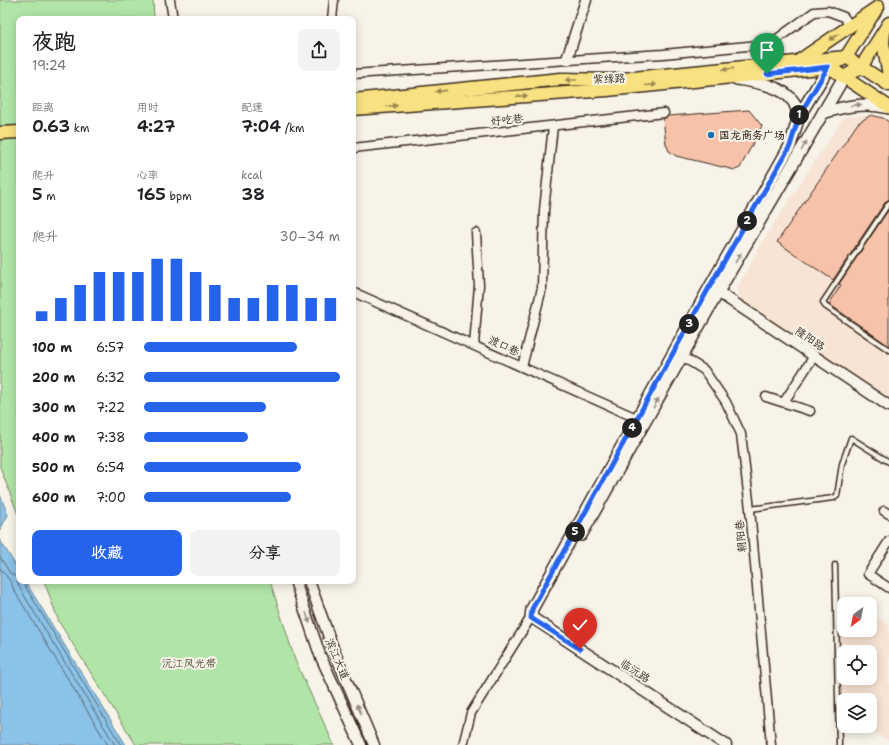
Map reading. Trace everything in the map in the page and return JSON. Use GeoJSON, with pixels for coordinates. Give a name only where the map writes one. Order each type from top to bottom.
{"type":"FeatureCollection","features":[{"type":"Feature","properties":{"kind":"main road"},"geometry":{"type":"LineString","coordinates":[[798,62],[880,3]]}},
{"type":"Feature","properties":{"kind":"main road"},"geometry":{"type":"LineString","coordinates":[[531,618],[538,612],[790,146],[799,116],[828,67],[846,57],[880,3]]}},
{"type":"Feature","properties":{"kind":"main road"},"geometry":{"type":"LineString","coordinates":[[678,354],[718,292],[844,77],[861,67],[886,27]]}},
{"type":"Feature","properties":{"kind":"main road"},"geometry":{"type":"LineString","coordinates":[[886,27],[883,43],[889,76]]}},
{"type":"Feature","properties":{"kind":"main road"},"geometry":{"type":"LineString","coordinates":[[846,57],[889,85]]}},
{"type":"Feature","properties":{"kind":"main road","name":"紫缘路"},"geometry":{"type":"LineString","coordinates":[[356,100],[560,80],[613,80],[846,57]]}},
{"type":"Feature","properties":{"kind":"main road"},"geometry":{"type":"LineString","coordinates":[[828,67],[889,107]]}},
{"type":"Feature","properties":{"kind":"main road","name":"紫缘路"},"geometry":{"type":"LineString","coordinates":[[356,109],[607,90],[828,67]]}},
{"type":"Feature","properties":{"kind":"main road"},"geometry":{"type":"LineString","coordinates":[[730,78],[773,87],[788,95],[794,102],[799,116]]}},
{"type":"Feature","properties":{"kind":"main road"},"geometry":{"type":"LineString","coordinates":[[823,113],[864,104],[876,104],[889,107]]}},
{"type":"Feature","properties":{"kind":"main road"},"geometry":{"type":"LineString","coordinates":[[0,134],[16,132]]}},
{"type":"Feature","properties":{"kind":"main road"},"geometry":{"type":"LineString","coordinates":[[0,142],[16,140]]}},
{"type":"Feature","properties":{"kind":"street"},"geometry":{"type":"LineString","coordinates":[[170,0],[172,16]]}},
{"type":"Feature","properties":{"kind":"street"},"geometry":{"type":"LineString","coordinates":[[332,16],[334,0]]}},
{"type":"Feature","properties":{"kind":"street"},"geometry":{"type":"LineString","coordinates":[[567,59],[586,0]]}},
{"type":"Feature","properties":{"kind":"street"},"geometry":{"type":"LineString","coordinates":[[356,74],[663,54],[770,44],[814,12],[828,11],[844,17],[850,26]]}},
{"type":"Feature","properties":{"kind":"street","name":"好吃巷"},"geometry":{"type":"LineString","coordinates":[[356,148],[664,114]]}},
{"type":"Feature","properties":{"kind":"street"},"geometry":{"type":"LineString","coordinates":[[522,367],[542,288],[544,210],[553,126]]}},
{"type":"Feature","properties":{"kind":"street"},"geometry":{"type":"LineString","coordinates":[[474,345],[479,285],[476,233]]}},
{"type":"Feature","properties":{"kind":"street","name":"隆阳路"},"geometry":{"type":"LineString","coordinates":[[718,292],[889,406]]}},
{"type":"Feature","properties":{"kind":"street","name":"渡口巷"},"geometry":{"type":"LineString","coordinates":[[356,293],[641,420]]}},
{"type":"Feature","properties":{"kind":"street","name":"朝阳巷"},"geometry":{"type":"LineString","coordinates":[[678,354],[704,370],[726,402],[741,434],[750,508],[771,745]]}},
{"type":"Feature","properties":{"kind":"street"},"geometry":{"type":"LineString","coordinates":[[784,402],[814,356]]}},
{"type":"Feature","properties":{"kind":"street"},"geometry":{"type":"LineString","coordinates":[[766,397],[810,411]]}},
{"type":"Feature","properties":{"kind":"street"},"geometry":{"type":"LineString","coordinates":[[888,546],[868,574],[889,588]]}},
{"type":"Feature","properties":{"kind":"street","name":"滨江大道"},"geometry":{"type":"LineString","coordinates":[[296,584],[320,655],[361,745]]}},
{"type":"Feature","properties":{"kind":"street","name":"滨江大道"},"geometry":{"type":"LineString","coordinates":[[309,584],[334,652],[374,745]]}},
{"type":"Feature","properties":{"kind":"street"},"geometry":{"type":"LineString","coordinates":[[463,745],[471,713],[531,618]]}},
{"type":"Feature","properties":{"kind":"street","name":"临沅路"},"geometry":{"type":"LineString","coordinates":[[531,618],[726,745]]}},
{"type":"Feature","properties":{"kind":"lane"},"geometry":{"type":"LineString","coordinates":[[889,203],[823,302],[825,306],[889,350]]}},
{"type":"Feature","properties":{"kind":"lane"},"geometry":{"type":"LineString","coordinates":[[750,508],[833,498],[837,496],[842,464],[851,438],[889,462]]}},
{"type":"Feature","properties":{"kind":"lane"},"geometry":{"type":"LineString","coordinates":[[835,564],[839,745]]}},
{"type":"Feature","properties":{"kind":"shaded area"},"geometry":{"type":"Polygon","coordinates":[[[871,115],[883,118],[889,122],[889,398],[742,301],[736,290],[767,234],[844,117],[871,115]]]}},
{"type":"Feature","properties":{"kind":"shaded area"},"geometry":{"type":"Polygon","coordinates":[[[877,617],[889,625],[889,741],[875,733],[877,733],[877,693],[841,693],[841,685],[877,685],[877,645],[840,645],[840,637],[877,637],[877,617]]]}},
{"type":"Feature","properties":{"kind":"green space"},"geometry":{"type":"Polygon","coordinates":[[[0,0],[153,0],[154,16],[16,16],[16,509],[0,467],[0,0]]]}},
{"type":"Feature","properties":{"kind":"green space","name":"沅江风光带"},"geometry":{"type":"Polygon","coordinates":[[[45,584],[271,584],[295,660],[334,745],[136,745],[59,622],[45,584]]]}},
{"type":"Feature","properties":{"kind":"water"},"geometry":{"type":"Polygon","coordinates":[[[0,495],[8,515],[0,530],[0,495]]]}},
{"type":"Feature","properties":{"kind":"water"},"geometry":{"type":"Polygon","coordinates":[[[0,540],[16,566],[16,584],[27,584],[126,745],[0,745],[0,540]]]}},
{"type":"Feature","properties":{"kind":"building","name":"国龙商务广场"},"geometry":{"type":"Polygon","coordinates":[[[749,110],[762,126],[740,168],[735,170],[676,156],[669,151],[666,144],[663,119],[668,116],[749,110]]]}},
{"type":"Feature","properties":{"kind":"building"},"geometry":{"type":"Polygon","coordinates":[[[871,115],[883,118],[889,122],[889,200],[886,201],[833,280],[777,242],[858,123],[871,115]]]}},
{"type":"Feature","properties":{"kind":"building"},"geometry":{"type":"Polygon","coordinates":[[[889,209],[889,346],[829,304],[841,285],[839,284],[889,209]]]}},
{"type":"Feature","properties":{"kind":"place","name":"国龙商务广场"},"geometry":{"type":"Point","coordinates":[711,135]}},
{"type":"Feature","properties":{"kind":"route"},"geometry":{"type":"LineString","coordinates":[[580,649],[531,618],[532,609],[710,286],[790,146],[799,116],[828,67],[767,74]]}}]}
